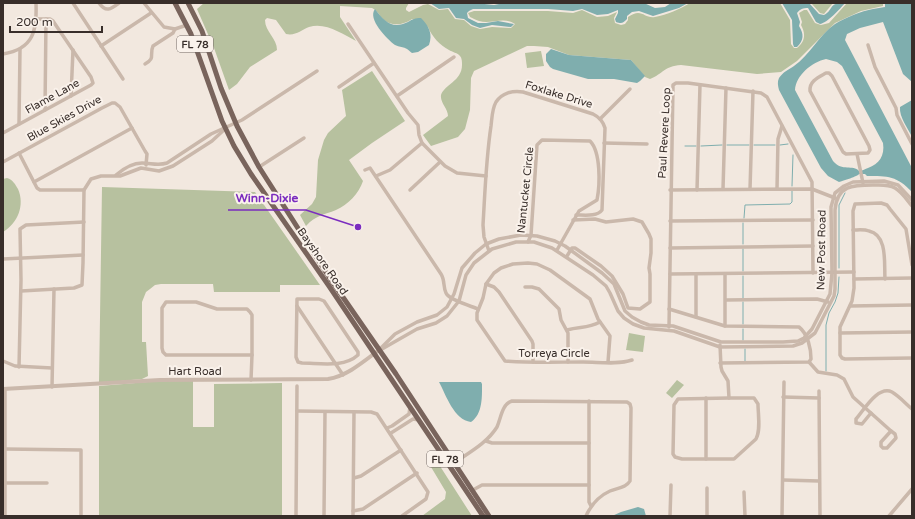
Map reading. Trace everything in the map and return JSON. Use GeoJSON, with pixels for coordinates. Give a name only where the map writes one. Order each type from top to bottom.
{"type":"FeatureCollection","features":[{"type":"Feature","properties":{"kind":"main road","name":"Bayshore Road"},"geometry":{"type":"LineString","coordinates":[[175,3],[187,25],[214,100],[234,146],[254,180],[377,352],[396,374],[489,516]]}},
{"type":"Feature","properties":{"kind":"main road","name":"Bayshore Road"},"geometry":{"type":"LineString","coordinates":[[188,3],[202,31],[221,88],[236,123],[259,166],[377,352],[410,407],[483,516]]}},
{"type":"Feature","properties":{"kind":"main road"},"geometry":{"type":"LineString","coordinates":[[187,25],[196,26],[202,31]]}},
{"type":"Feature","properties":{"kind":"main road"},"geometry":{"type":"LineString","coordinates":[[295,238],[302,234]]}},
{"type":"Feature","properties":{"kind":"street"},"geometry":{"type":"LineString","coordinates":[[3,54],[20,49],[33,34],[37,19],[36,3]]}},
{"type":"Feature","properties":{"kind":"street"},"geometry":{"type":"LineString","coordinates":[[72,3],[123,79]]}},
{"type":"Feature","properties":{"kind":"street"},"geometry":{"type":"LineString","coordinates":[[99,3],[102,8],[106,10],[119,3]]}},
{"type":"Feature","properties":{"kind":"street"},"geometry":{"type":"LineString","coordinates":[[144,3],[164,27],[175,29],[187,25]]}},
{"type":"Feature","properties":{"kind":"street"},"geometry":{"type":"LineString","coordinates":[[101,46],[151,13]]}},
{"type":"Feature","properties":{"kind":"street"},"geometry":{"type":"LineString","coordinates":[[37,19],[46,19],[45,110]]}},
{"type":"Feature","properties":{"kind":"street","name":"Flame Lane"},"geometry":{"type":"LineString","coordinates":[[3,133],[91,85],[91,77],[73,50],[53,21],[46,19]]}},
{"type":"Feature","properties":{"kind":"street"},"geometry":{"type":"LineString","coordinates":[[348,24],[418,125],[422,144],[448,169],[457,173],[486,176]]}},
{"type":"Feature","properties":{"kind":"street"},"geometry":{"type":"LineString","coordinates":[[146,64],[152,58],[153,46],[173,33],[175,29]]}},
{"type":"Feature","properties":{"kind":"street"},"geometry":{"type":"LineString","coordinates":[[868,46],[876,70],[896,108],[897,115],[912,144]]}},
{"type":"Feature","properties":{"kind":"street"},"geometry":{"type":"LineString","coordinates":[[19,124],[20,49]]}},
{"type":"Feature","properties":{"kind":"street"},"geometry":{"type":"LineString","coordinates":[[71,96],[73,50]]}},
{"type":"Feature","properties":{"kind":"street"},"geometry":{"type":"LineString","coordinates":[[397,96],[454,57]]}},
{"type":"Feature","properties":{"kind":"street"},"geometry":{"type":"LineString","coordinates":[[339,87],[374,63]]}},
{"type":"Feature","properties":{"kind":"street"},"geometry":{"type":"LineString","coordinates":[[116,175],[138,163],[160,165],[167,163],[211,134],[236,123],[317,71]]}},
{"type":"Feature","properties":{"kind":"street"},"geometry":{"type":"LineString","coordinates":[[826,73],[829,73],[832,76],[869,146],[870,150],[868,153],[857,154],[846,154],[843,152],[810,91],[811,83],[826,73]]}},
{"type":"Feature","properties":{"kind":"street","name":"Paul Revere Loop"},"geometry":{"type":"LineString","coordinates":[[668,328],[673,85],[680,82],[753,91],[761,93],[767,97],[812,182],[813,273]]}},
{"type":"Feature","properties":{"kind":"street"},"geometry":{"type":"LineString","coordinates":[[697,190],[700,85]]}},
{"type":"Feature","properties":{"kind":"street"},"geometry":{"type":"LineString","coordinates":[[724,190],[726,88]]}},
{"type":"Feature","properties":{"kind":"street"},"geometry":{"type":"LineString","coordinates":[[600,119],[630,89]]}},
{"type":"Feature","properties":{"kind":"street","name":"Foxlake Drive"},"geometry":{"type":"LineString","coordinates":[[489,250],[486,244],[483,225],[489,135],[493,110],[499,98],[507,93],[515,91],[523,92],[593,114],[600,119],[605,128],[602,210],[596,215],[576,215]]}},
{"type":"Feature","properties":{"kind":"street"},"geometry":{"type":"LineString","coordinates":[[750,189],[753,91]]}},
{"type":"Feature","properties":{"kind":"street","name":"Blue Skies Drive"},"geometry":{"type":"LineString","coordinates":[[3,162],[112,103],[118,104],[147,154],[146,168]]}},
{"type":"Feature","properties":{"kind":"street"},"geometry":{"type":"LineString","coordinates":[[777,189],[778,139],[782,126]]}},
{"type":"Feature","properties":{"kind":"street"},"geometry":{"type":"LineString","coordinates":[[34,182],[132,128]]}},
{"type":"Feature","properties":{"kind":"street"},"geometry":{"type":"LineString","coordinates":[[21,291],[74,288],[82,285],[84,190],[89,181],[94,177],[120,176],[137,169],[146,168],[159,171],[173,166],[212,140],[226,128]]}},
{"type":"Feature","properties":{"kind":"street"},"geometry":{"type":"LineString","coordinates":[[259,166],[304,138]]}},
{"type":"Feature","properties":{"kind":"street","name":"Nantucket Circle"},"geometry":{"type":"LineString","coordinates":[[528,242],[531,235],[537,144],[542,140],[590,141],[598,159],[597,200],[582,208],[576,215],[557,250]]}},
{"type":"Feature","properties":{"kind":"street"},"geometry":{"type":"LineString","coordinates":[[604,143],[647,144]]}},
{"type":"Feature","properties":{"kind":"street"},"geometry":{"type":"LineString","coordinates":[[376,176],[390,170],[422,144]]}},
{"type":"Feature","properties":{"kind":"street"},"geometry":{"type":"LineString","coordinates":[[18,153],[37,188],[40,190],[84,190]]}},
{"type":"Feature","properties":{"kind":"street"},"geometry":{"type":"LineString","coordinates":[[857,154],[863,183]]}},
{"type":"Feature","properties":{"kind":"street"},"geometry":{"type":"LineString","coordinates":[[410,190],[440,162]]}},
{"type":"Feature","properties":{"kind":"street"},"geometry":{"type":"LineString","coordinates":[[365,170],[370,168],[376,176],[441,274],[444,280],[447,295],[478,309],[483,298],[486,284],[494,273],[506,266],[520,263],[537,264],[550,270],[590,299],[600,322],[610,336],[608,362]]}},
{"type":"Feature","properties":{"kind":"street","name":"New Post Road"},"geometry":{"type":"LineString","coordinates":[[863,183],[884,181],[891,182],[901,188],[912,200]]}},
{"type":"Feature","properties":{"kind":"street","name":"New Post Road"},"geometry":{"type":"LineString","coordinates":[[807,338],[829,302],[832,290],[833,272],[831,211],[838,190],[846,184],[853,182],[885,185],[900,192],[912,206]]}},
{"type":"Feature","properties":{"kind":"street"},"geometry":{"type":"LineString","coordinates":[[670,190],[812,189],[835,198]]}},
{"type":"Feature","properties":{"kind":"street"},"geometry":{"type":"LineString","coordinates":[[912,265],[906,229],[887,205],[881,203],[855,204],[853,207],[854,293],[850,306],[841,323],[840,355],[845,359],[912,358]]}},
{"type":"Feature","properties":{"kind":"street"},"geometry":{"type":"LineString","coordinates":[[567,256],[573,248],[575,248],[601,266],[612,276],[623,294],[628,307],[640,309],[650,302],[649,266],[651,239],[642,222],[633,219],[606,222],[596,219],[573,220]]}},
{"type":"Feature","properties":{"kind":"street"},"geometry":{"type":"LineString","coordinates":[[670,221],[813,220]]}},
{"type":"Feature","properties":{"kind":"street"},"geometry":{"type":"LineString","coordinates":[[19,367],[21,291],[20,228],[22,226],[84,222]]}},
{"type":"Feature","properties":{"kind":"street"},"geometry":{"type":"LineString","coordinates":[[853,230],[870,231],[879,237],[883,244],[885,278]]}},
{"type":"Feature","properties":{"kind":"street"},"geometry":{"type":"LineString","coordinates":[[377,352],[395,334],[417,322],[437,315],[444,310],[452,298],[462,268],[469,258],[486,244],[508,236],[531,235],[547,238],[560,243],[612,281],[623,307],[632,317],[645,324],[668,328],[721,344],[793,342],[807,338]]}},
{"type":"Feature","properties":{"kind":"street"},"geometry":{"type":"LineString","coordinates":[[377,352],[417,329],[436,323],[447,316],[459,301],[468,270],[489,250],[507,244],[528,242],[545,245],[557,250],[604,283],[618,311],[629,322],[644,328],[668,328]]}},
{"type":"Feature","properties":{"kind":"street"},"geometry":{"type":"LineString","coordinates":[[670,248],[813,246]]}},
{"type":"Feature","properties":{"kind":"street"},"geometry":{"type":"LineString","coordinates":[[3,259],[83,255]]}},
{"type":"Feature","properties":{"kind":"street"},"geometry":{"type":"LineString","coordinates":[[670,274],[854,272]]}},
{"type":"Feature","properties":{"kind":"street"},"geometry":{"type":"LineString","coordinates":[[696,274],[696,317]]}},
{"type":"Feature","properties":{"kind":"street"},"geometry":{"type":"LineString","coordinates":[[725,274],[725,326]]}},
{"type":"Feature","properties":{"kind":"street"},"geometry":{"type":"LineString","coordinates":[[854,279],[912,278]]}},
{"type":"Feature","properties":{"kind":"street"},"geometry":{"type":"LineString","coordinates":[[486,284],[494,287],[499,292],[532,341],[533,362]]}},
{"type":"Feature","properties":{"kind":"street"},"geometry":{"type":"LineString","coordinates":[[525,287],[536,287],[542,291],[558,309],[561,320],[567,330],[568,362]]}},
{"type":"Feature","properties":{"kind":"street"},"geometry":{"type":"LineString","coordinates":[[52,387],[54,289]]}},
{"type":"Feature","properties":{"kind":"street"},"geometry":{"type":"LineString","coordinates":[[297,299],[319,299],[324,301],[358,354],[352,360],[336,363],[302,363],[296,360],[297,306],[297,299]]}},
{"type":"Feature","properties":{"kind":"street"},"geometry":{"type":"LineString","coordinates":[[726,300],[817,299],[829,302]]}},
{"type":"Feature","properties":{"kind":"street"},"geometry":{"type":"LineString","coordinates":[[251,380],[252,356],[252,315],[247,309],[217,309],[196,302],[169,302],[163,305],[162,348],[166,355],[252,356]]}},
{"type":"Feature","properties":{"kind":"street"},"geometry":{"type":"LineString","coordinates":[[850,306],[912,305]]}},
{"type":"Feature","properties":{"kind":"street"},"geometry":{"type":"LineString","coordinates":[[297,306],[343,375]]}},
{"type":"Feature","properties":{"kind":"street","name":"Torreya Circle"},"geometry":{"type":"LineString","coordinates":[[478,309],[476,316],[477,320],[502,359],[505,361],[621,362],[632,360]]}},
{"type":"Feature","properties":{"kind":"street"},"geometry":{"type":"LineString","coordinates":[[669,309],[725,326],[799,327],[802,329],[807,338],[811,352],[811,360],[809,362]]}},
{"type":"Feature","properties":{"kind":"street"},"geometry":{"type":"LineString","coordinates":[[444,310],[447,316]]}},
{"type":"Feature","properties":{"kind":"street"},"geometry":{"type":"LineString","coordinates":[[567,330],[577,327],[590,327],[600,322]]}},
{"type":"Feature","properties":{"kind":"street"},"geometry":{"type":"LineString","coordinates":[[840,333],[912,332]]}},
{"type":"Feature","properties":{"kind":"street"},"geometry":{"type":"LineString","coordinates":[[721,344],[720,363],[722,371],[728,381],[729,398]]}},
{"type":"Feature","properties":{"kind":"street","name":"Hart Road"},"geometry":{"type":"LineString","coordinates":[[4,389],[160,380],[324,380],[343,375],[377,352]]}},
{"type":"Feature","properties":{"kind":"street"},"geometry":{"type":"LineString","coordinates":[[3,361],[19,367],[52,368]]}},
{"type":"Feature","properties":{"kind":"street"},"geometry":{"type":"LineString","coordinates":[[720,363],[809,362],[818,372],[844,379],[853,397],[895,434],[896,438],[887,448],[883,448],[881,446],[881,442],[891,431]]}},
{"type":"Feature","properties":{"kind":"street"},"geometry":{"type":"LineString","coordinates":[[782,516],[784,382]]}},
{"type":"Feature","properties":{"kind":"street"},"geometry":{"type":"LineString","coordinates":[[296,516],[297,386]]}},
{"type":"Feature","properties":{"kind":"street"},"geometry":{"type":"LineString","coordinates":[[4,389],[5,516]]}},
{"type":"Feature","properties":{"kind":"street"},"geometry":{"type":"LineString","coordinates":[[819,391],[820,516]]}},
{"type":"Feature","properties":{"kind":"street"},"geometry":{"type":"LineString","coordinates":[[871,413],[862,424],[856,423],[856,419],[877,394],[887,391],[894,393],[912,409]]}},
{"type":"Feature","properties":{"kind":"street"},"geometry":{"type":"LineString","coordinates":[[784,397],[819,398]]}},
{"type":"Feature","properties":{"kind":"street"},"geometry":{"type":"LineString","coordinates":[[706,398],[706,459]]}},
{"type":"Feature","properties":{"kind":"street"},"geometry":{"type":"LineString","coordinates":[[729,398],[754,398],[757,401],[758,436],[737,458],[734,459],[679,459],[675,457],[673,454],[675,401],[678,399],[729,398]]}},
{"type":"Feature","properties":{"kind":"street"},"geometry":{"type":"LineString","coordinates":[[589,401],[589,502],[591,506]]}},
{"type":"Feature","properties":{"kind":"street"},"geometry":{"type":"LineString","coordinates":[[454,463],[486,440],[497,426],[505,405],[508,402],[628,402],[630,404],[630,481],[625,486],[611,490],[604,495],[591,506],[586,516]]}},
{"type":"Feature","properties":{"kind":"street"},"geometry":{"type":"LineString","coordinates":[[387,428],[409,414],[410,407]]}},
{"type":"Feature","properties":{"kind":"street"},"geometry":{"type":"LineString","coordinates":[[297,411],[374,412],[378,414],[427,488],[428,496],[426,499],[402,516]]}},
{"type":"Feature","properties":{"kind":"street"},"geometry":{"type":"LineString","coordinates":[[324,516],[325,412]]}},
{"type":"Feature","properties":{"kind":"street"},"geometry":{"type":"LineString","coordinates":[[353,516],[354,412]]}},
{"type":"Feature","properties":{"kind":"street"},"geometry":{"type":"LineString","coordinates":[[391,433],[413,419],[419,420]]}},
{"type":"Feature","properties":{"kind":"street"},"geometry":{"type":"LineString","coordinates":[[486,440],[492,443],[589,443]]}},
{"type":"Feature","properties":{"kind":"street"},"geometry":{"type":"LineString","coordinates":[[5,449],[81,450],[81,516]]}},
{"type":"Feature","properties":{"kind":"street"},"geometry":{"type":"LineString","coordinates":[[354,478],[361,476],[401,450]]}},
{"type":"Feature","properties":{"kind":"street"},"geometry":{"type":"LineString","coordinates":[[353,510],[363,509],[417,473]]}},
{"type":"Feature","properties":{"kind":"street"},"geometry":{"type":"LineString","coordinates":[[783,480],[819,481]]}},
{"type":"Feature","properties":{"kind":"street"},"geometry":{"type":"LineString","coordinates":[[5,483],[47,483]]}},
{"type":"Feature","properties":{"kind":"street"},"geometry":{"type":"LineString","coordinates":[[473,490],[482,485],[589,485]]}},
{"type":"Feature","properties":{"kind":"street"},"geometry":{"type":"LineString","coordinates":[[670,516],[671,485]]}},
{"type":"Feature","properties":{"kind":"street"},"geometry":{"type":"LineString","coordinates":[[707,488],[707,516]]}},
{"type":"Feature","properties":{"kind":"street"},"geometry":{"type":"LineString","coordinates":[[889,516],[912,490]]}},
{"type":"Feature","properties":{"kind":"street"},"geometry":{"type":"LineString","coordinates":[[744,492],[745,516]]}},
{"type":"Feature","properties":{"kind":"green space"},"geometry":{"type":"Polygon","coordinates":[[[204,3],[409,3],[406,10],[409,12],[428,4],[439,10],[448,9],[455,19],[464,20],[471,26],[480,29],[492,27],[511,28],[515,24],[506,21],[479,21],[470,17],[468,13],[474,11],[548,11],[573,13],[582,10],[597,17],[608,16],[617,12],[614,18],[615,23],[621,25],[625,24],[628,17],[633,14],[640,13],[655,17],[673,12],[690,3],[780,3],[790,20],[791,44],[794,48],[800,46],[804,38],[799,13],[804,10],[807,10],[815,23],[821,25],[829,23],[847,3],[883,3],[883,6],[861,11],[835,23],[797,61],[781,72],[757,74],[681,65],[671,67],[650,79],[645,77],[631,60],[569,55],[548,47],[527,46],[474,71],[471,78],[470,110],[465,129],[458,137],[431,146],[423,135],[448,116],[441,95],[459,75],[462,63],[459,55],[442,46],[428,27],[412,19],[401,24],[386,22],[377,11],[372,8],[340,6],[340,17],[356,41],[328,27],[322,26],[309,27],[296,33],[286,34],[276,20],[267,18],[265,20],[267,28],[275,42],[277,50],[250,67],[237,84],[229,90],[214,48],[197,9],[204,3]]]}},
{"type":"Feature","properties":{"kind":"green space"},"geometry":{"type":"Polygon","coordinates":[[[811,3],[833,3],[824,14],[820,13],[811,3]]]}},
{"type":"Feature","properties":{"kind":"green space"},"geometry":{"type":"Polygon","coordinates":[[[541,51],[544,66],[527,68],[525,53],[541,51]]]}},
{"type":"Feature","properties":{"kind":"green space"},"geometry":{"type":"Polygon","coordinates":[[[372,71],[405,121],[349,160],[363,181],[359,190],[352,198],[345,205],[317,217],[306,226],[300,215],[312,204],[316,197],[318,160],[324,140],[328,133],[346,116],[342,90],[372,71]]]}},
{"type":"Feature","properties":{"kind":"green space"},"geometry":{"type":"Polygon","coordinates":[[[7,178],[15,184],[21,201],[19,213],[16,219],[13,224],[3,232],[3,179],[7,178]]]}},
{"type":"Feature","properties":{"kind":"green space"},"geometry":{"type":"Polygon","coordinates":[[[102,187],[255,192],[320,285],[280,285],[280,292],[214,292],[213,284],[155,285],[146,292],[142,302],[142,342],[146,342],[148,376],[142,379],[99,383],[102,187]]]}},
{"type":"Feature","properties":{"kind":"green space"},"geometry":{"type":"Polygon","coordinates":[[[629,333],[645,336],[643,352],[626,350],[629,333]]]}},
{"type":"Feature","properties":{"kind":"green space"},"geometry":{"type":"Polygon","coordinates":[[[677,380],[684,385],[672,398],[666,393],[677,380]]]}},
{"type":"Feature","properties":{"kind":"green space"},"geometry":{"type":"Polygon","coordinates":[[[160,381],[193,381],[193,427],[214,427],[214,384],[282,383],[282,516],[99,516],[99,386],[160,381]]]}},
{"type":"Feature","properties":{"kind":"green space"},"geometry":{"type":"Polygon","coordinates":[[[438,463],[472,516],[422,516],[445,499],[446,492],[431,467],[438,463]]]}},
{"type":"Feature","properties":{"kind":"water"},"geometry":{"type":"Polygon","coordinates":[[[430,3],[475,3],[494,5],[504,3],[644,3],[655,8],[665,7],[671,3],[688,3],[679,8],[653,16],[639,11],[632,12],[627,16],[627,19],[621,23],[616,22],[615,19],[618,10],[608,14],[597,15],[582,9],[573,11],[548,9],[473,9],[469,11],[467,13],[468,18],[478,23],[498,21],[514,24],[511,27],[492,25],[480,28],[472,25],[464,19],[456,18],[449,8],[439,9],[430,3]]]}},
{"type":"Feature","properties":{"kind":"water"},"geometry":{"type":"Polygon","coordinates":[[[782,3],[809,3],[819,14],[824,15],[833,5],[845,3],[830,18],[820,24],[816,22],[808,8],[799,11],[797,13],[802,37],[801,42],[797,47],[794,47],[792,20],[782,3]]]}},
{"type":"Feature","properties":{"kind":"water"},"geometry":{"type":"Polygon","coordinates":[[[885,3],[912,3],[912,82],[903,74],[883,22],[860,28],[847,34],[845,40],[912,168],[912,192],[897,180],[887,177],[859,174],[839,182],[828,176],[821,168],[778,86],[778,80],[781,76],[800,61],[835,24],[843,19],[859,13],[885,7],[885,3]],[[826,59],[810,66],[798,79],[795,90],[833,161],[840,166],[862,171],[878,162],[882,156],[883,143],[842,66],[837,62],[826,59]]]}},
{"type":"Feature","properties":{"kind":"water"},"geometry":{"type":"Polygon","coordinates":[[[375,9],[385,20],[393,25],[402,24],[421,18],[430,30],[431,37],[429,45],[418,52],[412,53],[406,48],[395,45],[383,34],[376,23],[373,13],[375,9]]]}},
{"type":"Feature","properties":{"kind":"water"},"geometry":{"type":"Polygon","coordinates":[[[551,49],[569,55],[631,60],[645,76],[637,83],[614,79],[588,79],[553,69],[546,61],[546,54],[551,49]]]}},
{"type":"Feature","properties":{"kind":"water"},"geometry":{"type":"Polygon","coordinates":[[[912,100],[912,137],[902,119],[900,107],[912,100]]]}},
{"type":"Feature","properties":{"kind":"water"},"geometry":{"type":"Polygon","coordinates":[[[439,382],[481,382],[482,399],[480,410],[475,419],[471,422],[465,420],[455,412],[439,382]]]}},
{"type":"Feature","properties":{"kind":"water"},"geometry":{"type":"Polygon","coordinates":[[[638,507],[644,509],[646,516],[612,516],[621,512],[638,507]]]}},
{"type":"Feature","properties":{"kind":"waterway"},"geometry":{"type":"LineString","coordinates":[[780,145],[788,144]]}},
{"type":"Feature","properties":{"kind":"waterway"},"geometry":{"type":"LineString","coordinates":[[701,146],[722,145]]}},
{"type":"Feature","properties":{"kind":"waterway"},"geometry":{"type":"LineString","coordinates":[[727,145],[749,145]]}},
{"type":"Feature","properties":{"kind":"waterway"},"geometry":{"type":"LineString","coordinates":[[754,145],[775,145]]}},
{"type":"Feature","properties":{"kind":"waterway"},"geometry":{"type":"LineString","coordinates":[[685,146],[696,146]]}},
{"type":"Feature","properties":{"kind":"waterway"},"geometry":{"type":"LineString","coordinates":[[792,186],[793,155]]}},
{"type":"Feature","properties":{"kind":"waterway"},"geometry":{"type":"LineString","coordinates":[[744,218],[745,205],[790,204],[792,202],[792,191]]}},
{"type":"Feature","properties":{"kind":"waterway"},"geometry":{"type":"LineString","coordinates":[[839,268],[839,205],[845,193]]}},
{"type":"Feature","properties":{"kind":"waterway"},"geometry":{"type":"LineString","coordinates":[[743,223],[743,244]]}},
{"type":"Feature","properties":{"kind":"waterway"},"geometry":{"type":"LineString","coordinates":[[743,249],[743,271]]}},
{"type":"Feature","properties":{"kind":"waterway"},"geometry":{"type":"LineString","coordinates":[[743,276],[743,298]]}},
{"type":"Feature","properties":{"kind":"waterway"},"geometry":{"type":"LineString","coordinates":[[826,371],[826,325],[829,313],[838,293],[839,277]]}},
{"type":"Feature","properties":{"kind":"waterway"},"geometry":{"type":"LineString","coordinates":[[743,302],[743,324]]}},
{"type":"Feature","properties":{"kind":"waterway"},"geometry":{"type":"LineString","coordinates":[[743,329],[743,340]]}},
{"type":"Feature","properties":{"kind":"waterway"},"geometry":{"type":"LineString","coordinates":[[745,349],[745,361]]}},
{"type":"Feature","properties":{"kind":"place","name":"Winn-Dixie"},"geometry":{"type":"Point","coordinates":[358,227]}}]}
